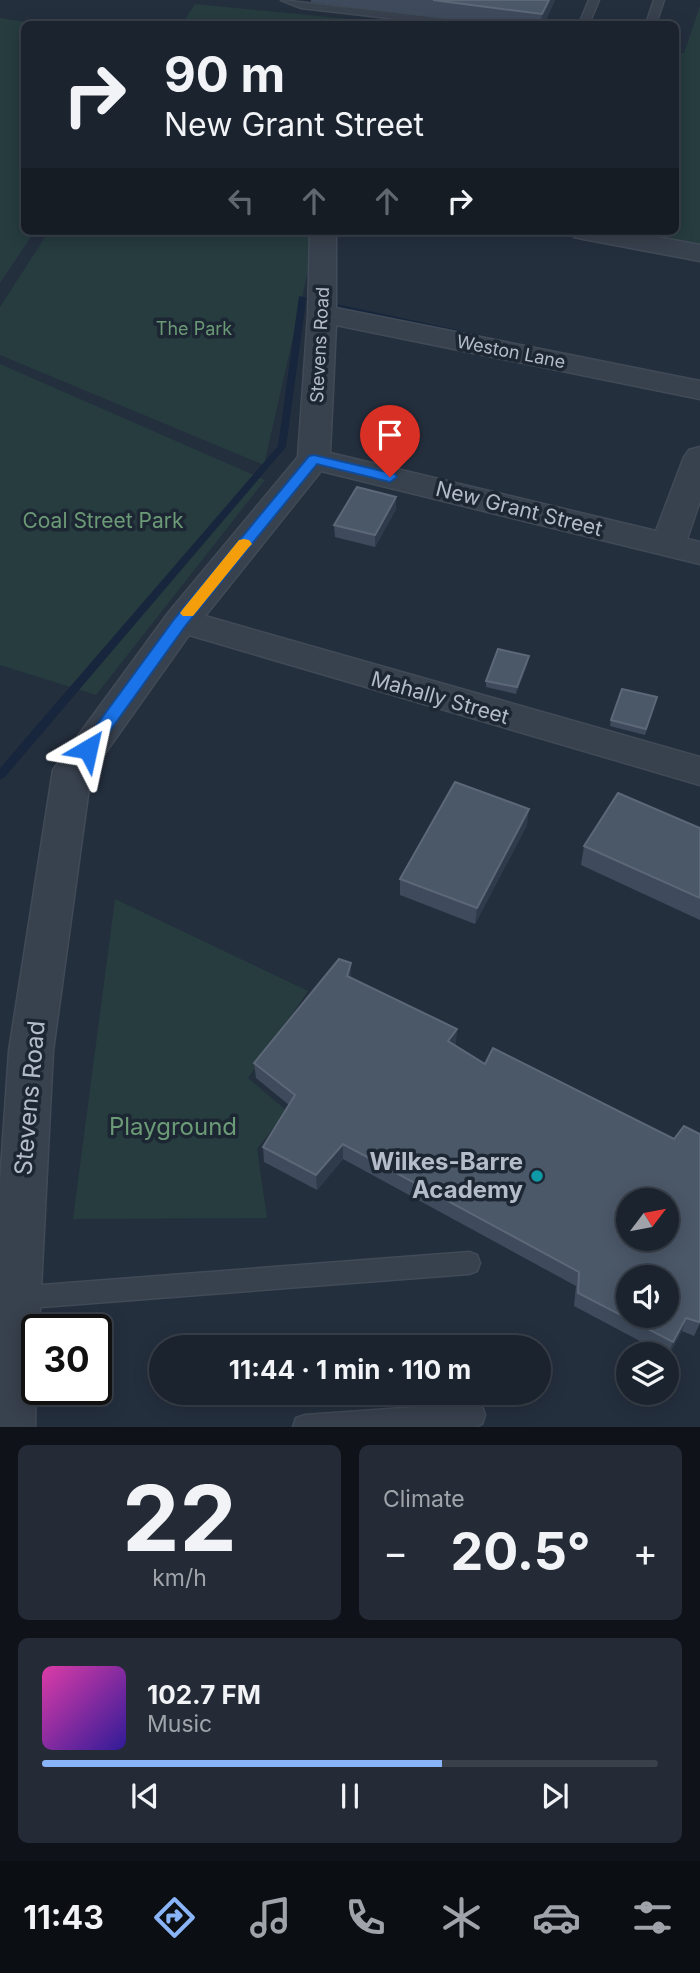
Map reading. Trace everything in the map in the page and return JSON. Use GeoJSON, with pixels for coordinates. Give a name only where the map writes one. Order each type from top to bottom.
{"type":"FeatureCollection","features":[{"type":"Feature","properties":{"kind":"street","name":"Stevens Road"},"geometry":{"type":"LineString","coordinates":[[314,459],[322,314],[323,235]]}},
{"type":"Feature","properties":{"kind":"street"},"geometry":{"type":"LineString","coordinates":[[604,235],[700,253]]}},
{"type":"Feature","properties":{"kind":"street","name":"Weston Lane"},"geometry":{"type":"LineString","coordinates":[[322,314],[700,390]]}},
{"type":"Feature","properties":{"kind":"street"},"geometry":{"type":"LineString","coordinates":[[668,545],[700,457]]}},
{"type":"Feature","properties":{"kind":"street"},"geometry":{"type":"LineString","coordinates":[[181,621],[314,459]]}},
{"type":"Feature","properties":{"kind":"street","name":"New Grant Street"},"geometry":{"type":"LineString","coordinates":[[314,459],[700,553]]}},
{"type":"Feature","properties":{"kind":"street","name":"Stevens Road"},"geometry":{"type":"LineString","coordinates":[[9,1427],[31,1051],[72,770],[181,621]]}},
{"type":"Feature","properties":{"kind":"street","name":"Mahally Street"},"geometry":{"type":"LineString","coordinates":[[181,621],[700,771]]}},
{"type":"Feature","properties":{"kind":"lane"},"geometry":{"type":"LineString","coordinates":[[286,0],[301,5],[438,21]]}},
{"type":"Feature","properties":{"kind":"lane"},"geometry":{"type":"LineString","coordinates":[[585,21],[594,0]]}},
{"type":"Feature","properties":{"kind":"lane"},"geometry":{"type":"LineString","coordinates":[[652,21],[659,0]]}},
{"type":"Feature","properties":{"kind":"lane"},"geometry":{"type":"LineString","coordinates":[[16,1298],[469,1263]]}},
{"type":"Feature","properties":{"kind":"lane"},"geometry":{"type":"LineString","coordinates":[[305,1427],[473,1415]]}},
{"type":"Feature","properties":{"kind":"green space"},"geometry":{"type":"Polygon","coordinates":[[[195,4],[368,21],[184,21],[195,4]]]}},
{"type":"Feature","properties":{"kind":"green space"},"geometry":{"type":"Polygon","coordinates":[[[700,6],[700,256],[595,235],[679,235],[679,53],[684,53],[700,6]]]}},
{"type":"Feature","properties":{"kind":"green space"},"geometry":{"type":"Polygon","coordinates":[[[0,18],[21,21],[21,235],[32,235],[0,283],[0,18]]]}},
{"type":"Feature","properties":{"kind":"green space","name":"The Park"},"geometry":{"type":"Polygon","coordinates":[[[46,235],[316,235],[264,465],[0,355],[0,307],[46,235]]]}},
{"type":"Feature","properties":{"kind":"green space","name":"Coal Street Park"},"geometry":{"type":"Polygon","coordinates":[[[0,364],[265,480],[96,695],[0,665],[0,364]]]}},
{"type":"Feature","properties":{"kind":"green space","name":"Playground"},"geometry":{"type":"Polygon","coordinates":[[[115,899],[308,991],[248,1078],[287,1111],[257,1149],[267,1218],[73,1219],[115,899]]]}},
{"type":"Feature","properties":{"kind":"building"},"geometry":{"type":"Polygon","coordinates":[[[433,0],[549,0],[542,14],[433,0]]]}},
{"type":"Feature","properties":{"kind":"building"},"geometry":{"type":"Polygon","coordinates":[[[357,487],[396,497],[375,535],[334,525],[357,487]]]}},
{"type":"Feature","properties":{"kind":"building"},"geometry":{"type":"Polygon","coordinates":[[[498,649],[529,656],[517,687],[486,681],[498,649]]]}},
{"type":"Feature","properties":{"kind":"building"},"geometry":{"type":"Polygon","coordinates":[[[622,689],[657,697],[646,729],[611,720],[622,689]]]}},
{"type":"Feature","properties":{"kind":"building"},"geometry":{"type":"Polygon","coordinates":[[[455,782],[529,809],[477,908],[400,879],[455,782]]]}},
{"type":"Feature","properties":{"kind":"building"},"geometry":{"type":"Polygon","coordinates":[[[618,793],[700,828],[700,898],[584,846],[618,793]]]}},
{"type":"Feature","properties":{"kind":"building","name":"Wilkes-Barre Academy"},"geometry":{"type":"Polygon","coordinates":[[[339,959],[351,963],[347,976],[457,1029],[448,1041],[485,1064],[493,1048],[674,1139],[684,1126],[700,1134],[699,1322],[686,1318],[673,1342],[646,1328],[679,1328],[679,1265],[616,1265],[616,1313],[578,1293],[579,1272],[343,1144],[316,1175],[263,1147],[295,1095],[254,1063],[339,959]]]}},
{"type":"Feature","properties":{"kind":"waterway"},"geometry":{"type":"LineString","coordinates":[[0,775],[282,447],[302,298],[537,349]]}},
{"type":"Feature","properties":{"kind":"slow traffic"},"geometry":{"type":"LineString","coordinates":[[188,613],[244,544]]}},
{"type":"Feature","properties":{"kind":"place","name":"Wilkes-Barre Academy"},"geometry":{"type":"Point","coordinates":[537,1176]}},
{"type":"Feature","properties":{"kind":"route"},"geometry":{"type":"LineString","coordinates":[[88,749],[181,621],[314,459],[390,477]]}}]}
